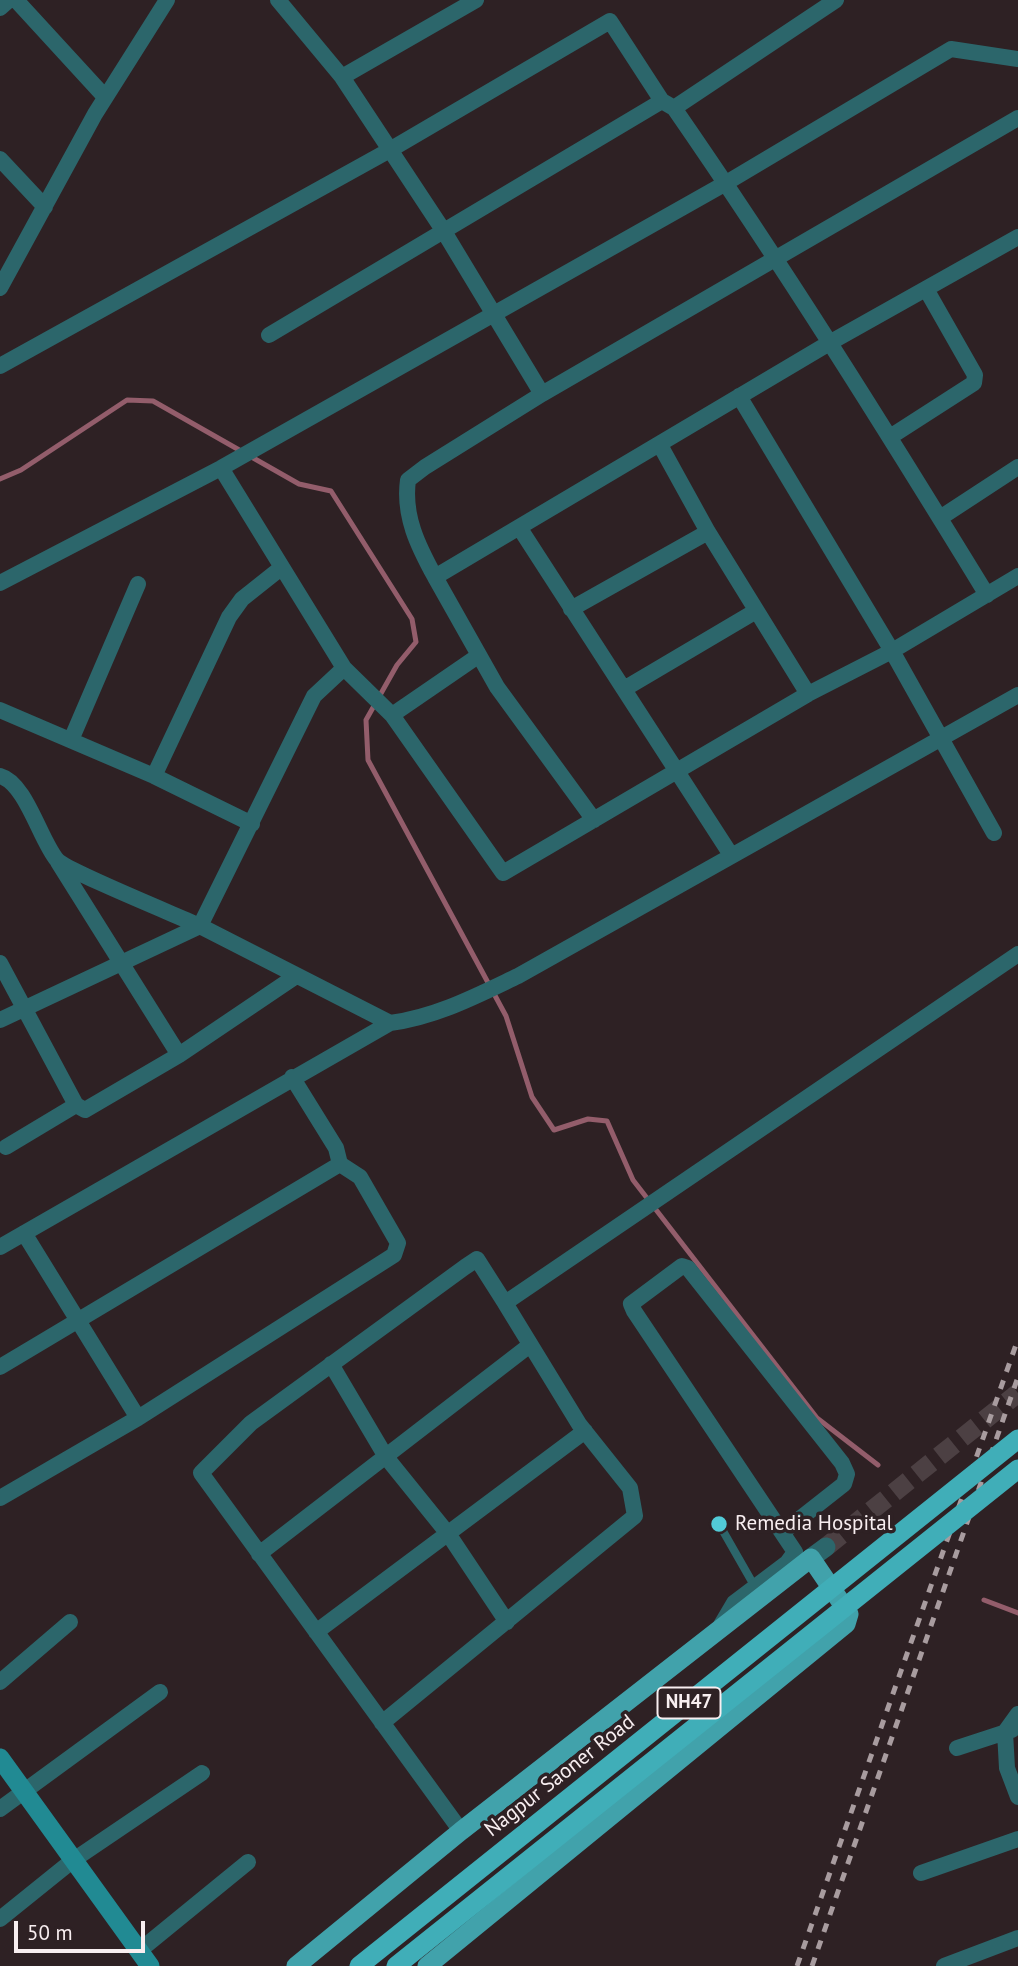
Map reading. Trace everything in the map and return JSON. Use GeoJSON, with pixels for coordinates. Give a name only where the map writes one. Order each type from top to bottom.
{"type":"FeatureCollection","features":[{"type":"Feature","properties":{"kind":"highway","name":"Nagpur Saoner Road"},"geometry":{"type":"LineString","coordinates":[[359,1966],[1018,1438]]}},
{"type":"Feature","properties":{"kind":"highway","name":"NH47"},"geometry":{"type":"LineString","coordinates":[[396,1966],[1018,1469]]}},
{"type":"Feature","properties":{"kind":"main road"},"geometry":{"type":"LineString","coordinates":[[296,1966],[461,1831],[818,1552],[849,1614],[846,1624],[427,1966]]}},
{"type":"Feature","properties":{"kind":"main road"},"geometry":{"type":"LineString","coordinates":[[0,1758],[145,1959]]}},
{"type":"Feature","properties":{"kind":"street"},"geometry":{"type":"LineString","coordinates":[[0,8],[9,0]]}},
{"type":"Feature","properties":{"kind":"street"},"geometry":{"type":"LineString","coordinates":[[16,0],[105,97]]}},
{"type":"Feature","properties":{"kind":"street"},"geometry":{"type":"LineString","coordinates":[[0,287],[105,97],[167,0]]}},
{"type":"Feature","properties":{"kind":"street"},"geometry":{"type":"LineString","coordinates":[[278,0],[342,77],[388,151],[443,230],[542,394]]}},
{"type":"Feature","properties":{"kind":"street"},"geometry":{"type":"LineString","coordinates":[[342,77],[476,0]]}},
{"type":"Feature","properties":{"kind":"street"},"geometry":{"type":"LineString","coordinates":[[269,335],[443,230],[668,104],[836,0]]}},
{"type":"Feature","properties":{"kind":"street"},"geometry":{"type":"LineString","coordinates":[[0,366],[388,151],[610,21],[776,258],[987,595]]}},
{"type":"Feature","properties":{"kind":"street"},"geometry":{"type":"LineString","coordinates":[[0,583],[221,468],[726,183],[951,49],[1018,59]]}},
{"type":"Feature","properties":{"kind":"street"},"geometry":{"type":"LineString","coordinates":[[594,820],[497,687],[416,544],[405,499],[408,481],[542,394],[1018,118]]}},
{"type":"Feature","properties":{"kind":"street"},"geometry":{"type":"LineString","coordinates":[[0,159],[45,206]]}},
{"type":"Feature","properties":{"kind":"street"},"geometry":{"type":"LineString","coordinates":[[435,576],[831,342],[1017,241]]}},
{"type":"Feature","properties":{"kind":"street"},"geometry":{"type":"LineString","coordinates":[[890,437],[974,383],[975,375],[926,289]]}},
{"type":"Feature","properties":{"kind":"street"},"geometry":{"type":"LineString","coordinates":[[738,396],[892,651],[994,833]]}},
{"type":"Feature","properties":{"kind":"street"},"geometry":{"type":"LineString","coordinates":[[660,444],[708,532],[808,694]]}},
{"type":"Feature","properties":{"kind":"street"},"geometry":{"type":"LineString","coordinates":[[940,518],[1018,467]]}},
{"type":"Feature","properties":{"kind":"street"},"geometry":{"type":"LineString","coordinates":[[221,468],[344,668],[392,715],[503,873],[808,694],[892,651],[1018,576]]}},
{"type":"Feature","properties":{"kind":"street"},"geometry":{"type":"LineString","coordinates":[[519,527],[731,855]]}},
{"type":"Feature","properties":{"kind":"street"},"geometry":{"type":"LineString","coordinates":[[571,609],[708,532]]}},
{"type":"Feature","properties":{"kind":"street"},"geometry":{"type":"LineString","coordinates":[[154,776],[229,617],[242,599],[281,568]]}},
{"type":"Feature","properties":{"kind":"street"},"geometry":{"type":"LineString","coordinates":[[71,740],[138,584]]}},
{"type":"Feature","properties":{"kind":"street"},"geometry":{"type":"LineString","coordinates":[[624,689],[755,611]]}},
{"type":"Feature","properties":{"kind":"street"},"geometry":{"type":"LineString","coordinates":[[392,715],[478,656]]}},
{"type":"Feature","properties":{"kind":"street"},"geometry":{"type":"LineString","coordinates":[[0,1020],[200,926],[314,696],[344,668]]}},
{"type":"Feature","properties":{"kind":"street"},"geometry":{"type":"LineString","coordinates":[[0,1247],[390,1023],[415,1020],[464,1002],[518,976],[1018,695]]}},
{"type":"Feature","properties":{"kind":"street"},"geometry":{"type":"LineString","coordinates":[[0,710],[154,776],[252,824]]}},
{"type":"Feature","properties":{"kind":"street"},"geometry":{"type":"LineString","coordinates":[[0,776],[7,778],[22,798],[121,965],[180,1055]]}},
{"type":"Feature","properties":{"kind":"street"},"geometry":{"type":"LineString","coordinates":[[58,862],[200,926],[390,1023]]}},
{"type":"Feature","properties":{"kind":"street"},"geometry":{"type":"LineString","coordinates":[[505,1303],[1018,954]]}},
{"type":"Feature","properties":{"kind":"street"},"geometry":{"type":"LineString","coordinates":[[0,963],[22,1009],[76,1105],[85,1110],[180,1055],[296,976]]}},
{"type":"Feature","properties":{"kind":"street"},"geometry":{"type":"LineString","coordinates":[[0,1497],[138,1418],[394,1255],[398,1243],[360,1177],[340,1164],[336,1147],[292,1077]]}},
{"type":"Feature","properties":{"kind":"street"},"geometry":{"type":"LineString","coordinates":[[6,1147],[76,1105]]}},
{"type":"Feature","properties":{"kind":"street"},"geometry":{"type":"LineString","coordinates":[[0,1367],[78,1323],[340,1164]]}},
{"type":"Feature","properties":{"kind":"street"},"geometry":{"type":"LineString","coordinates":[[23,1233],[138,1418]]}},
{"type":"Feature","properties":{"kind":"street"},"geometry":{"type":"LineString","coordinates":[[382,1723],[635,1516],[630,1488],[585,1431],[478,1259],[251,1423],[201,1473],[259,1554],[382,1723],[461,1831]]}},
{"type":"Feature","properties":{"kind":"street"},"geometry":{"type":"LineString","coordinates":[[718,1631],[734,1603],[794,1556],[795,1552],[631,1304],[682,1266],[688,1268],[842,1463],[847,1474],[844,1483],[783,1532]]}},
{"type":"Feature","properties":{"kind":"street"},"geometry":{"type":"LineString","coordinates":[[259,1554],[530,1345]]}},
{"type":"Feature","properties":{"kind":"street"},"geometry":{"type":"LineString","coordinates":[[331,1364],[386,1457],[449,1535],[507,1622]]}},
{"type":"Feature","properties":{"kind":"street"},"geometry":{"type":"LineString","coordinates":[[316,1632],[585,1431]]}},
{"type":"Feature","properties":{"kind":"street"},"geometry":{"type":"LineString","coordinates":[[0,1682],[70,1622]]}},
{"type":"Feature","properties":{"kind":"street"},"geometry":{"type":"LineString","coordinates":[[0,1809],[160,1692]]}},
{"type":"Feature","properties":{"kind":"street"},"geometry":{"type":"LineString","coordinates":[[1018,1714],[1011,1730],[1007,1768],[1018,1797]]}},
{"type":"Feature","properties":{"kind":"street"},"geometry":{"type":"LineString","coordinates":[[957,1748],[1011,1730]]}},
{"type":"Feature","properties":{"kind":"street"},"geometry":{"type":"LineString","coordinates":[[0,1919],[72,1861],[202,1773]]}},
{"type":"Feature","properties":{"kind":"street"},"geometry":{"type":"LineString","coordinates":[[922,1873],[1018,1839]]}},
{"type":"Feature","properties":{"kind":"street"},"geometry":{"type":"LineString","coordinates":[[145,1959],[248,1862]]}},
{"type":"Feature","properties":{"kind":"street"},"geometry":{"type":"LineString","coordinates":[[944,1966],[1018,1938]]}},
{"type":"Feature","properties":{"kind":"lane"},"geometry":{"type":"LineString","coordinates":[[719,1524],[755,1587]]}},
{"type":"Feature","properties":{"kind":"waterway"},"geometry":{"type":"LineString","coordinates":[[0,479],[21,470],[127,400],[153,401],[299,484],[331,491],[412,619],[416,642],[397,665],[366,720],[368,760],[506,1016],[532,1097],[554,1130],[588,1119],[607,1121],[633,1180],[817,1418],[878,1465]]}},
{"type":"Feature","properties":{"kind":"waterway"},"geometry":{"type":"LineString","coordinates":[[984,1600],[1018,1613]]}},
{"type":"Feature","properties":{"kind":"tunnel"},"geometry":{"type":"LineString","coordinates":[[826,1547],[1018,1393]]}},
{"type":"Feature","properties":{"kind":"railway"},"geometry":{"type":"LineString","coordinates":[[797,1966],[1018,1339]]}},
{"type":"Feature","properties":{"kind":"railway"},"geometry":{"type":"LineString","coordinates":[[812,1966],[1018,1377]]}},
{"type":"Feature","properties":{"kind":"place","name":"Remedia Hospital"},"geometry":{"type":"Point","coordinates":[719,1524]}}]}
